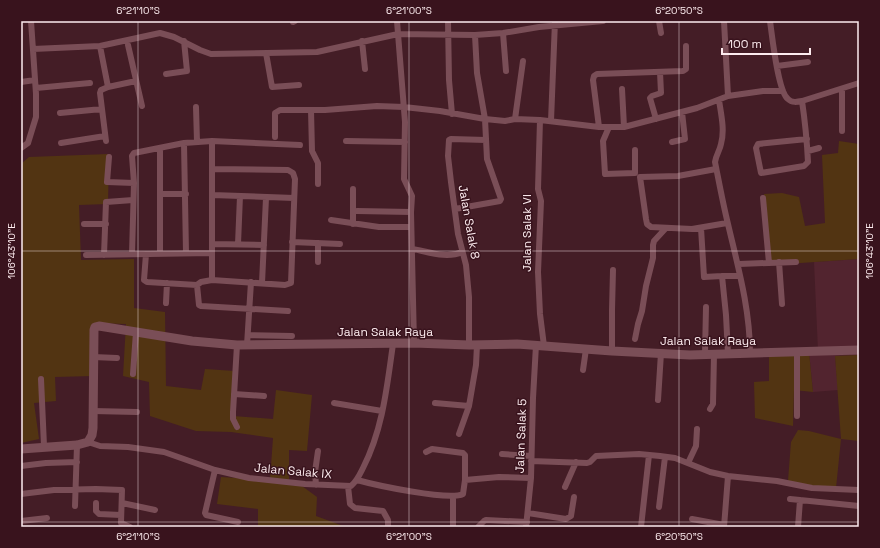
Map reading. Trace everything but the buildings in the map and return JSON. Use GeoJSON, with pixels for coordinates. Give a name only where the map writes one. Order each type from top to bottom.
{"type":"FeatureCollection","features":[{"type":"Feature","properties":{"kind":"street"},"geometry":{"type":"LineString","coordinates":[[21,148],[28,143],[36,117],[36,88],[31,21]]}},
{"type":"Feature","properties":{"kind":"street"},"geometry":{"type":"LineString","coordinates":[[398,21],[404,107],[404,179],[411,192],[414,343]]}},
{"type":"Feature","properties":{"kind":"street"},"geometry":{"type":"LineString","coordinates":[[448,21],[449,80],[452,114]]}},
{"type":"Feature","properties":{"kind":"street"},"geometry":{"type":"LineString","coordinates":[[33,49],[100,46],[160,33],[174,36],[200,50],[211,54],[321,52],[362,41],[398,34],[475,35],[503,33],[555,23],[603,21]]}},
{"type":"Feature","properties":{"kind":"street"},"geometry":{"type":"LineString","coordinates":[[660,21],[661,33]]}},
{"type":"Feature","properties":{"kind":"street"},"geometry":{"type":"LineString","coordinates":[[724,21],[728,96]]}},
{"type":"Feature","properties":{"kind":"street"},"geometry":{"type":"LineString","coordinates":[[770,21],[774,55],[784,96],[790,101],[802,101],[859,83]]}},
{"type":"Feature","properties":{"kind":"street"},"geometry":{"type":"LineString","coordinates":[[551,121],[555,23]]}},
{"type":"Feature","properties":{"kind":"street"},"geometry":{"type":"LineString","coordinates":[[503,33],[506,71]]}},
{"type":"Feature","properties":{"kind":"street"},"geometry":{"type":"LineString","coordinates":[[455,209],[500,201],[501,199],[487,159],[485,119],[477,73],[475,35]]}},
{"type":"Feature","properties":{"kind":"street"},"geometry":{"type":"LineString","coordinates":[[362,41],[365,69]]}},
{"type":"Feature","properties":{"kind":"street"},"geometry":{"type":"LineString","coordinates":[[166,74],[187,71],[184,42]]}},
{"type":"Feature","properties":{"kind":"street"},"geometry":{"type":"LineString","coordinates":[[128,45],[142,106]]}},
{"type":"Feature","properties":{"kind":"street"},"geometry":{"type":"LineString","coordinates":[[100,46],[108,87]]}},
{"type":"Feature","properties":{"kind":"street"},"geometry":{"type":"LineString","coordinates":[[599,127],[593,80],[594,76],[597,74],[683,71],[686,69],[686,46]]}},
{"type":"Feature","properties":{"kind":"street"},"geometry":{"type":"LineString","coordinates":[[266,53],[272,87],[300,85]]}},
{"type":"Feature","properties":{"kind":"street"},"geometry":{"type":"LineString","coordinates":[[515,119],[523,61]]}},
{"type":"Feature","properties":{"kind":"street"},"geometry":{"type":"LineString","coordinates":[[777,66],[808,62]]}},
{"type":"Feature","properties":{"kind":"street"},"geometry":{"type":"LineString","coordinates":[[656,119],[650,98],[661,93],[660,72]]}},
{"type":"Feature","properties":{"kind":"street"},"geometry":{"type":"LineString","coordinates":[[21,82],[35,80]]}},
{"type":"Feature","properties":{"kind":"street"},"geometry":{"type":"LineString","coordinates":[[61,143],[105,138],[100,91],[108,87],[136,81]]}},
{"type":"Feature","properties":{"kind":"street"},"geometry":{"type":"LineString","coordinates":[[36,88],[90,83]]}},
{"type":"Feature","properties":{"kind":"street"},"geometry":{"type":"LineString","coordinates":[[622,89],[624,127]]}},
{"type":"Feature","properties":{"kind":"street"},"geometry":{"type":"LineString","coordinates":[[842,89],[842,131]]}},
{"type":"Feature","properties":{"kind":"street"},"geometry":{"type":"LineString","coordinates":[[275,137],[275,112],[277,111],[325,110],[377,106],[404,107],[485,119],[540,120],[599,127],[624,127],[682,112],[728,96],[763,91],[783,91]]}},
{"type":"Feature","properties":{"kind":"street"},"geometry":{"type":"LineString","coordinates":[[719,100],[723,132],[722,143],[717,152],[715,162],[727,223],[738,264],[749,317],[750,353]]}},
{"type":"Feature","properties":{"kind":"street"},"geometry":{"type":"LineString","coordinates":[[802,101],[808,151],[808,162],[804,166],[761,173],[756,148],[758,144],[806,139]]}},
{"type":"Feature","properties":{"kind":"street"},"geometry":{"type":"LineString","coordinates":[[196,107],[197,142]]}},
{"type":"Feature","properties":{"kind":"street"},"geometry":{"type":"LineString","coordinates":[[60,113],[102,109]]}},
{"type":"Feature","properties":{"kind":"street"},"geometry":{"type":"LineString","coordinates":[[311,110],[312,151],[318,163],[318,184]]}},
{"type":"Feature","properties":{"kind":"street"},"geometry":{"type":"LineString","coordinates":[[672,142],[686,139],[682,112]]}},
{"type":"Feature","properties":{"kind":"street","name":"Jalan Salak VI"},"geometry":{"type":"LineString","coordinates":[[540,120],[538,189],[541,201],[538,272],[540,345]]}},
{"type":"Feature","properties":{"kind":"street"},"geometry":{"type":"LineString","coordinates":[[609,127],[605,137],[607,142],[609,174],[635,173],[635,150]]}},
{"type":"Feature","properties":{"kind":"street","name":"Jalan Salak 8"},"geometry":{"type":"LineString","coordinates":[[459,434],[470,406],[476,365],[466,265],[462,252],[448,156],[449,140],[486,140]]}},
{"type":"Feature","properties":{"kind":"street"},"geometry":{"type":"LineString","coordinates":[[212,141],[212,280]]}},
{"type":"Feature","properties":{"kind":"street"},"geometry":{"type":"LineString","coordinates":[[132,254],[134,183],[133,154],[138,151],[184,143],[212,141],[300,145]]}},
{"type":"Feature","properties":{"kind":"street"},"geometry":{"type":"LineString","coordinates":[[346,142],[405,142]]}},
{"type":"Feature","properties":{"kind":"street"},"geometry":{"type":"LineString","coordinates":[[184,143],[186,253]]}},
{"type":"Feature","properties":{"kind":"street"},"geometry":{"type":"LineString","coordinates":[[160,148],[160,254]]}},
{"type":"Feature","properties":{"kind":"street"},"geometry":{"type":"LineString","coordinates":[[808,151],[819,148]]}},
{"type":"Feature","properties":{"kind":"street"},"geometry":{"type":"LineString","coordinates":[[109,157],[107,182],[134,183]]}},
{"type":"Feature","properties":{"kind":"street"},"geometry":{"type":"LineString","coordinates":[[716,169],[678,176],[640,177],[647,224],[651,227],[684,230],[727,223]]}},
{"type":"Feature","properties":{"kind":"street"},"geometry":{"type":"LineString","coordinates":[[146,254],[144,280],[147,282],[197,285],[201,282],[212,280],[285,285],[291,283],[295,179],[293,172],[212,170]]}},
{"type":"Feature","properties":{"kind":"street"},"geometry":{"type":"LineString","coordinates":[[352,189],[353,224]]}},
{"type":"Feature","properties":{"kind":"street"},"geometry":{"type":"LineString","coordinates":[[160,194],[186,194]]}},
{"type":"Feature","properties":{"kind":"street"},"geometry":{"type":"LineString","coordinates":[[212,195],[294,198]]}},
{"type":"Feature","properties":{"kind":"street"},"geometry":{"type":"LineString","coordinates":[[238,244],[240,196]]}},
{"type":"Feature","properties":{"kind":"street"},"geometry":{"type":"LineString","coordinates":[[262,283],[266,198]]}},
{"type":"Feature","properties":{"kind":"street"},"geometry":{"type":"LineString","coordinates":[[763,198],[769,263]]}},
{"type":"Feature","properties":{"kind":"street"},"geometry":{"type":"LineString","coordinates":[[104,255],[106,202],[133,200]]}},
{"type":"Feature","properties":{"kind":"street"},"geometry":{"type":"LineString","coordinates":[[357,211],[411,212]]}},
{"type":"Feature","properties":{"kind":"street"},"geometry":{"type":"LineString","coordinates":[[331,220],[379,227],[411,227]]}},
{"type":"Feature","properties":{"kind":"street"},"geometry":{"type":"LineString","coordinates":[[84,224],[106,224]]}},
{"type":"Feature","properties":{"kind":"street"},"geometry":{"type":"LineString","coordinates":[[635,339],[642,311],[654,241],[666,228]]}},
{"type":"Feature","properties":{"kind":"street"},"geometry":{"type":"LineString","coordinates":[[701,228],[704,277],[740,276]]}},
{"type":"Feature","properties":{"kind":"street"},"geometry":{"type":"LineString","coordinates":[[292,242],[340,244]]}},
{"type":"Feature","properties":{"kind":"street"},"geometry":{"type":"LineString","coordinates":[[318,243],[318,262]]}},
{"type":"Feature","properties":{"kind":"street"},"geometry":{"type":"LineString","coordinates":[[212,244],[264,245]]}},
{"type":"Feature","properties":{"kind":"street"},"geometry":{"type":"LineString","coordinates":[[413,249],[451,256],[462,252]]}},
{"type":"Feature","properties":{"kind":"street"},"geometry":{"type":"LineString","coordinates":[[86,255],[212,253]]}},
{"type":"Feature","properties":{"kind":"street"},"geometry":{"type":"LineString","coordinates":[[779,262],[782,304]]}},
{"type":"Feature","properties":{"kind":"street"},"geometry":{"type":"LineString","coordinates":[[738,264],[796,262]]}},
{"type":"Feature","properties":{"kind":"street"},"geometry":{"type":"LineString","coordinates":[[612,352],[613,270]]}},
{"type":"Feature","properties":{"kind":"street"},"geometry":{"type":"LineString","coordinates":[[722,276],[728,354]]}},
{"type":"Feature","properties":{"kind":"street"},"geometry":{"type":"LineString","coordinates":[[247,345],[250,282]]}},
{"type":"Feature","properties":{"kind":"street"},"geometry":{"type":"LineString","coordinates":[[166,303],[167,283]]}},
{"type":"Feature","properties":{"kind":"street"},"geometry":{"type":"LineString","coordinates":[[197,285],[199,305],[288,311]]}},
{"type":"Feature","properties":{"kind":"street"},"geometry":{"type":"LineString","coordinates":[[706,307],[713,404],[710,409]]}},
{"type":"Feature","properties":{"kind":"street","name":"Jalan Salak Raya"},"geometry":{"type":"LineString","coordinates":[[88,442],[92,435],[94,330],[95,327],[99,326],[192,341],[237,345],[414,343],[540,345],[612,352],[710,354],[859,350]]}},
{"type":"Feature","properties":{"kind":"street"},"geometry":{"type":"LineString","coordinates":[[132,374],[136,332]]}},
{"type":"Feature","properties":{"kind":"street"},"geometry":{"type":"LineString","coordinates":[[248,335],[292,336]]}},
{"type":"Feature","properties":{"kind":"street"},"geometry":{"type":"LineString","coordinates":[[393,344],[386,393],[373,446],[357,480],[379,486],[428,494],[453,496],[463,494],[465,480],[463,453],[432,449],[426,452]]}},
{"type":"Feature","properties":{"kind":"street"},"geometry":{"type":"LineString","coordinates":[[237,345],[233,419],[237,428]]}},
{"type":"Feature","properties":{"kind":"street","name":"Jalan Salak 5"},"geometry":{"type":"LineString","coordinates":[[526,525],[531,478],[533,392],[540,345]]}},
{"type":"Feature","properties":{"kind":"street"},"geometry":{"type":"LineString","coordinates":[[583,370],[586,349]]}},
{"type":"Feature","properties":{"kind":"street"},"geometry":{"type":"LineString","coordinates":[[797,351],[797,416]]}},
{"type":"Feature","properties":{"kind":"street"},"geometry":{"type":"LineString","coordinates":[[658,400],[661,353]]}},
{"type":"Feature","properties":{"kind":"street"},"geometry":{"type":"LineString","coordinates":[[93,357],[116,358]]}},
{"type":"Feature","properties":{"kind":"street"},"geometry":{"type":"LineString","coordinates":[[41,380],[44,446]]}},
{"type":"Feature","properties":{"kind":"street"},"geometry":{"type":"LineString","coordinates":[[234,394],[264,396]]}},
{"type":"Feature","properties":{"kind":"street"},"geometry":{"type":"LineString","coordinates":[[334,403],[382,411]]}},
{"type":"Feature","properties":{"kind":"street"},"geometry":{"type":"LineString","coordinates":[[435,403],[470,406]]}},
{"type":"Feature","properties":{"kind":"street"},"geometry":{"type":"LineString","coordinates":[[93,411],[137,412]]}},
{"type":"Feature","properties":{"kind":"street"},"geometry":{"type":"LineString","coordinates":[[688,463],[696,446],[697,429]]}},
{"type":"Feature","properties":{"kind":"street"},"geometry":{"type":"LineString","coordinates":[[21,449],[44,446],[77,445],[88,442]]}},
{"type":"Feature","properties":{"kind":"street","name":"Jalan Salak IX"},"geometry":{"type":"LineString","coordinates":[[88,442],[100,446],[164,452],[215,470],[249,478],[316,485],[348,486],[354,484],[357,480]]}},
{"type":"Feature","properties":{"kind":"street"},"geometry":{"type":"LineString","coordinates":[[75,506],[77,445]]}},
{"type":"Feature","properties":{"kind":"street"},"geometry":{"type":"LineString","coordinates":[[316,485],[318,451]]}},
{"type":"Feature","properties":{"kind":"street"},"geometry":{"type":"LineString","coordinates":[[502,454],[576,462],[590,462],[596,456],[649,455],[675,458],[710,472],[728,476],[777,480],[812,488],[859,490]]}},
{"type":"Feature","properties":{"kind":"street"},"geometry":{"type":"LineString","coordinates":[[641,527],[649,455]]}},
{"type":"Feature","properties":{"kind":"street"},"geometry":{"type":"LineString","coordinates":[[659,507],[665,457]]}},
{"type":"Feature","properties":{"kind":"street"},"geometry":{"type":"LineString","coordinates":[[21,466],[46,463],[77,462]]}},
{"type":"Feature","properties":{"kind":"street"},"geometry":{"type":"LineString","coordinates":[[565,487],[576,462]]}},
{"type":"Feature","properties":{"kind":"street"},"geometry":{"type":"LineString","coordinates":[[215,470],[205,513],[206,515],[238,522]]}},
{"type":"Feature","properties":{"kind":"street"},"geometry":{"type":"LineString","coordinates":[[692,519],[724,526],[728,476]]}},
{"type":"Feature","properties":{"kind":"street"},"geometry":{"type":"LineString","coordinates":[[465,480],[499,477],[531,478]]}},
{"type":"Feature","properties":{"kind":"street"},"geometry":{"type":"LineString","coordinates":[[348,486],[350,504],[355,508],[383,511],[388,520],[388,527]]}},
{"type":"Feature","properties":{"kind":"street"},"geometry":{"type":"LineString","coordinates":[[21,494],[45,490],[122,490],[120,523],[130,527]]}},
{"type":"Feature","properties":{"kind":"street"},"geometry":{"type":"LineString","coordinates":[[453,496],[453,527]]}},
{"type":"Feature","properties":{"kind":"street"},"geometry":{"type":"LineString","coordinates":[[528,513],[569,519],[571,516],[574,497]]}},
{"type":"Feature","properties":{"kind":"street"},"geometry":{"type":"LineString","coordinates":[[790,499],[859,506]]}},
{"type":"Feature","properties":{"kind":"street"},"geometry":{"type":"LineString","coordinates":[[798,527],[800,500]]}},
{"type":"Feature","properties":{"kind":"street"},"geometry":{"type":"LineString","coordinates":[[96,503],[96,511],[99,514],[121,516]]}},
{"type":"Feature","properties":{"kind":"street"},"geometry":{"type":"LineString","coordinates":[[122,504],[155,510]]}},
{"type":"Feature","properties":{"kind":"street"},"geometry":{"type":"LineString","coordinates":[[21,521],[47,518]]}},
{"type":"Feature","properties":{"kind":"street"},"geometry":{"type":"LineString","coordinates":[[478,527],[486,520],[526,525]]}},
{"type":"Feature","properties":{"kind":"shaded area"},"geometry":{"type":"Polygon","coordinates":[[[839,141],[859,144],[859,259],[771,265],[764,194],[782,193],[799,197],[805,226],[825,223],[822,155],[838,153],[839,141]]]}},
{"type":"Feature","properties":{"kind":"shaded area"},"geometry":{"type":"Polygon","coordinates":[[[109,154],[108,204],[79,205],[81,260],[134,259],[134,308],[165,312],[166,386],[201,390],[205,369],[235,371],[233,416],[273,419],[276,390],[312,395],[307,451],[289,450],[289,485],[302,486],[317,497],[316,516],[346,527],[258,527],[258,509],[217,504],[221,477],[270,480],[273,438],[231,432],[196,431],[150,416],[149,382],[123,376],[126,324],[95,323],[93,376],[55,377],[56,401],[34,403],[39,439],[21,443],[21,164],[29,157],[109,154]]]}},
{"type":"Feature","properties":{"kind":"shaded area"},"geometry":{"type":"Polygon","coordinates":[[[859,259],[859,355],[835,356],[838,390],[813,392],[809,352],[818,351],[814,262],[859,259]]]}},
{"type":"Feature","properties":{"kind":"shaded area"},"geometry":{"type":"Polygon","coordinates":[[[809,352],[813,392],[794,390],[793,426],[755,418],[754,382],[769,381],[769,353],[809,352]]]}},
{"type":"Feature","properties":{"kind":"shaded area"},"geometry":{"type":"Polygon","coordinates":[[[859,355],[859,441],[841,439],[835,356],[859,355]]]}},
{"type":"Feature","properties":{"kind":"shaded area"},"geometry":{"type":"Polygon","coordinates":[[[798,430],[809,431],[841,439],[836,488],[810,488],[788,481],[791,442],[798,430]]]}}]}
